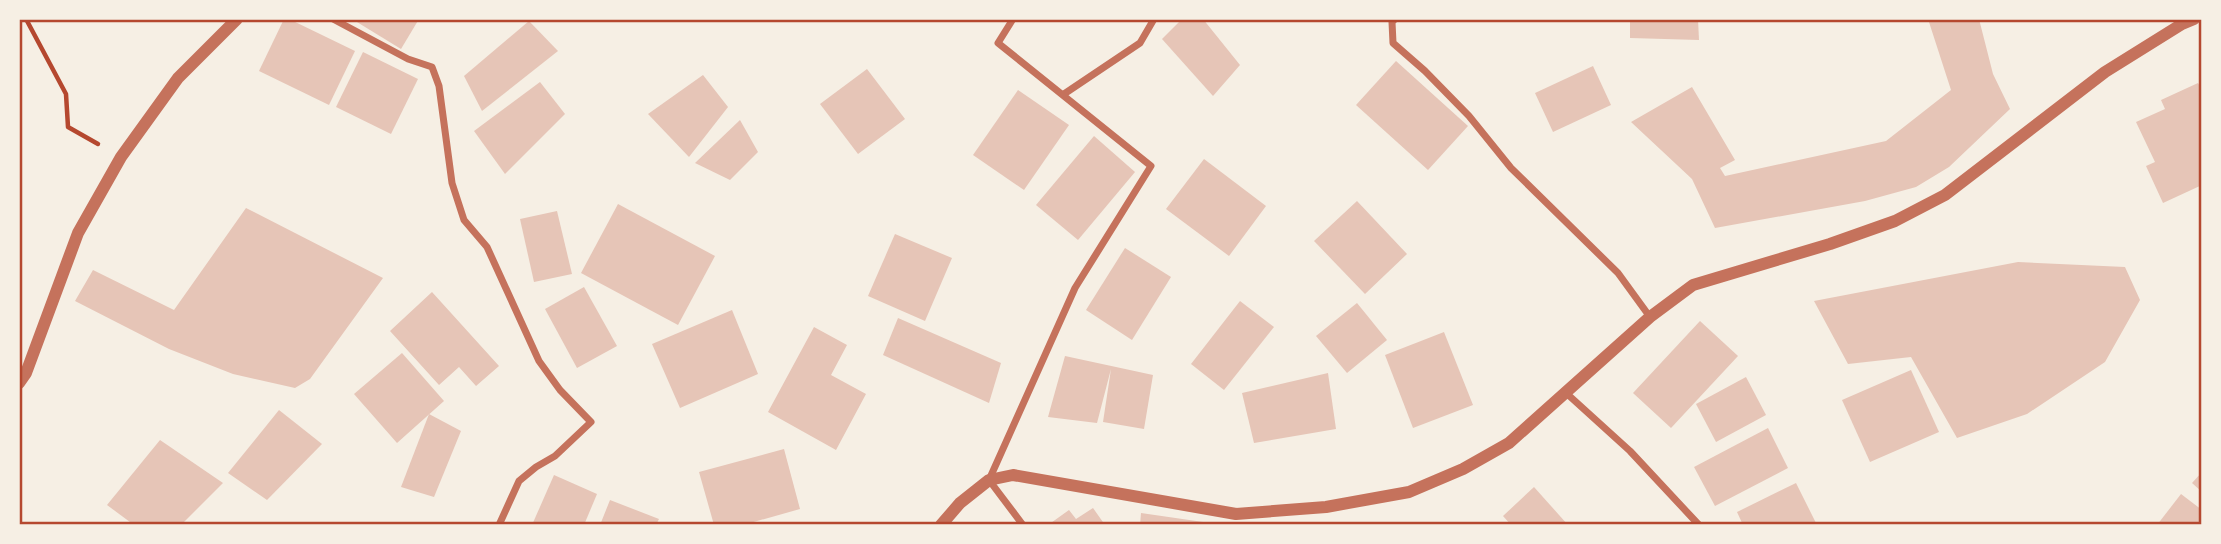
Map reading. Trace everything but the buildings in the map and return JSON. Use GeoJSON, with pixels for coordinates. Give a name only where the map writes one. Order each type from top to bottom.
{"type":"FeatureCollection","features":[{"type":"Feature","properties":{"kind":"street"},"geometry":{"type":"LineString","coordinates":[[19,383],[26,373],[78,233],[121,157],[178,78],[237,19]]}},
{"type":"Feature","properties":{"kind":"street"},"geometry":{"type":"LineString","coordinates":[[333,19],[408,59],[432,66],[439,86],[452,183],[464,220],[487,247],[539,361],[560,390],[591,422],[555,456],[519,481],[499,525]]}},
{"type":"Feature","properties":{"kind":"street"},"geometry":{"type":"LineString","coordinates":[[989,480],[1075,288],[1151,166],[998,43],[1013,19]]}},
{"type":"Feature","properties":{"kind":"street"},"geometry":{"type":"LineString","coordinates":[[1063,94],[1140,43],[1154,19]]}},
{"type":"Feature","properties":{"kind":"street"},"geometry":{"type":"LineString","coordinates":[[1395,19],[1392,22],[1393,43],[1425,71],[1469,117],[1511,168],[1618,273],[1650,317]]}},
{"type":"Feature","properties":{"kind":"street"},"geometry":{"type":"LineString","coordinates":[[941,525],[960,503],[989,480],[1013,475],[1236,514],[1326,507],[1409,492],[1463,469],[1509,443],[1650,317],[1693,285],[1895,221],[1945,195],[2105,72],[2194,19]]}},
{"type":"Feature","properties":{"kind":"street"},"geometry":{"type":"LineString","coordinates":[[1565,392],[1630,451],[1699,525]]}},
{"type":"Feature","properties":{"kind":"street"},"geometry":{"type":"LineString","coordinates":[[989,480],[1023,525]]}},
{"type":"Feature","properties":{"kind":"path"},"geometry":{"type":"LineString","coordinates":[[26,19],[66,94],[68,127],[121,157]]}}]}
